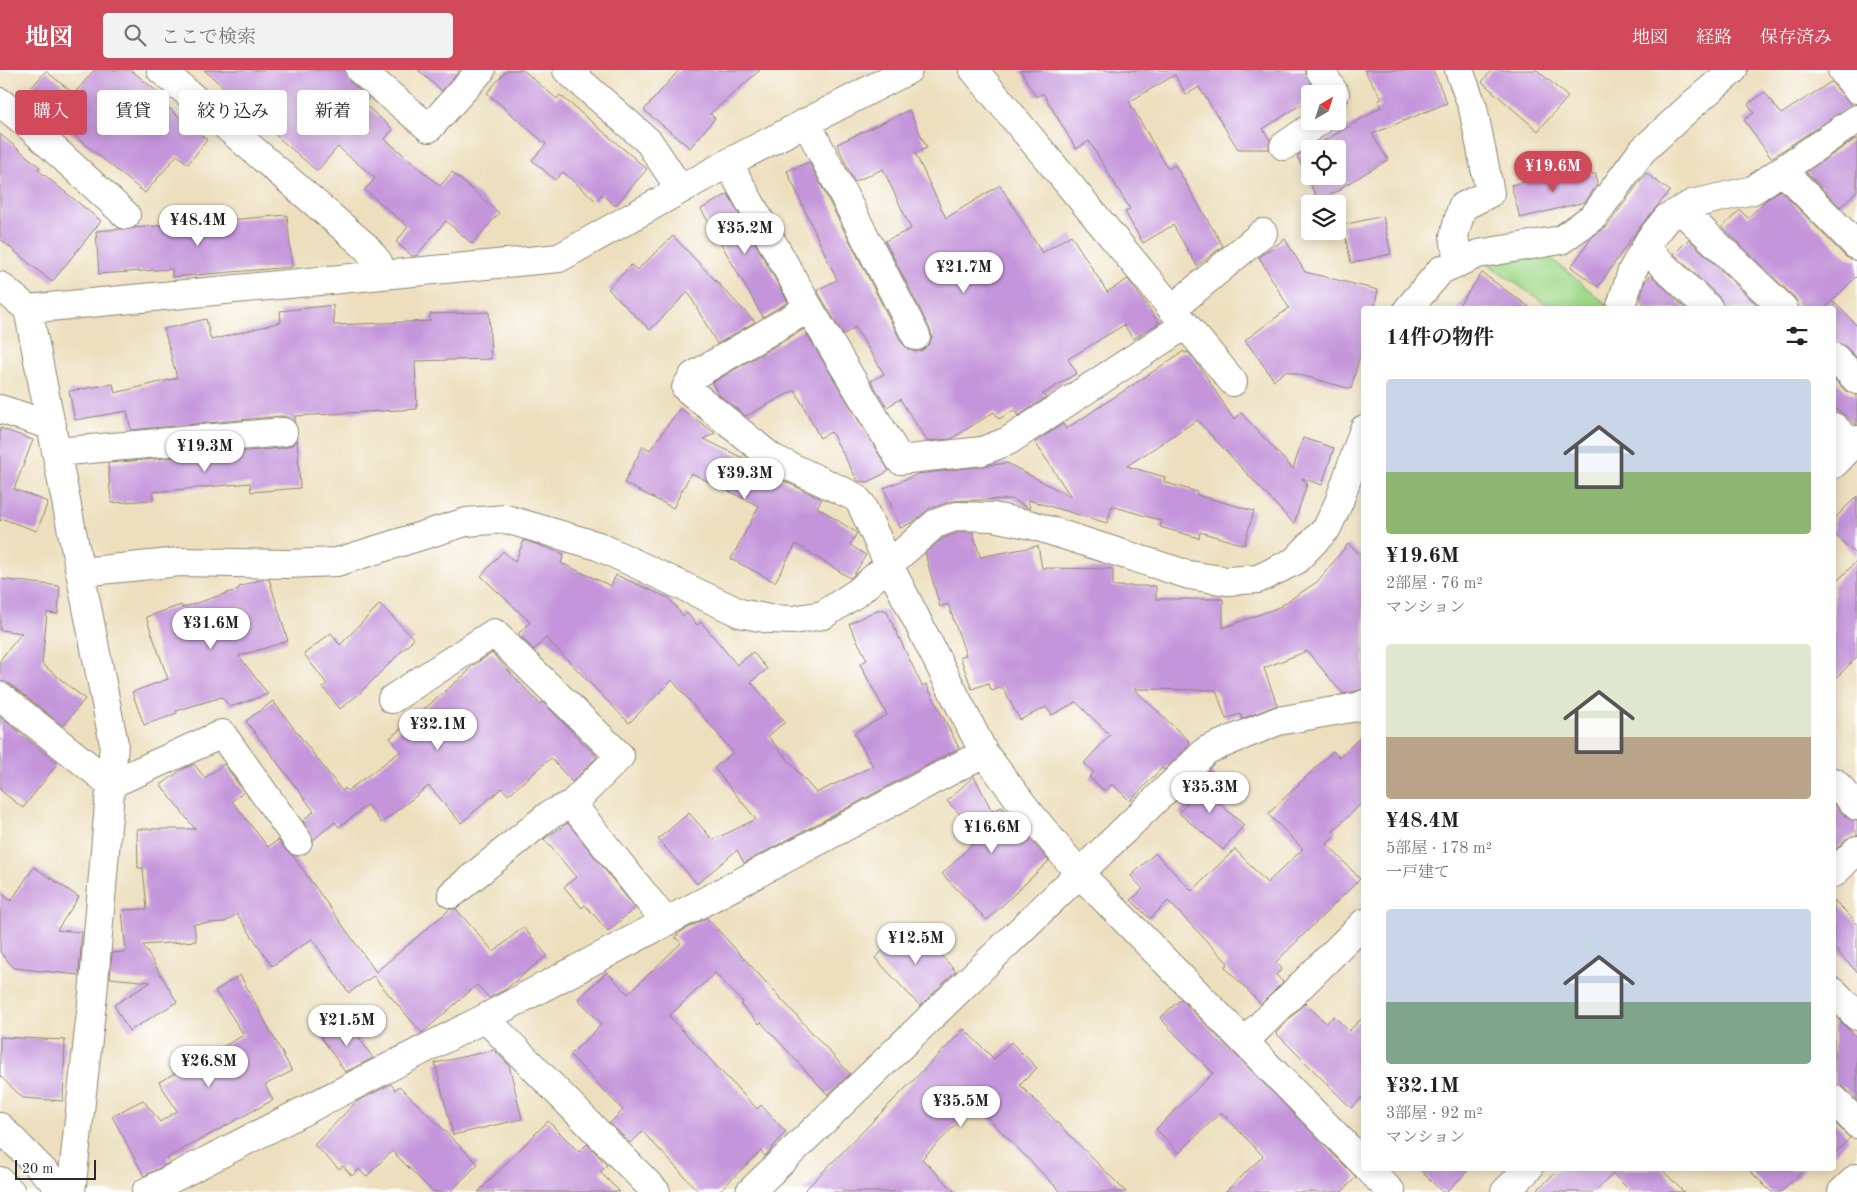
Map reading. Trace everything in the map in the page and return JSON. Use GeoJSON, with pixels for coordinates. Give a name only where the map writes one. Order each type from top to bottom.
{"type":"FeatureCollection","features":[{"type":"Feature","properties":{"kind":"street"},"geometry":{"type":"LineString","coordinates":[[161,70],[366,247],[378,262],[383,274]]}},
{"type":"Feature","properties":{"kind":"street"},"geometry":{"type":"LineString","coordinates":[[360,70],[429,128],[481,70]]}},
{"type":"Feature","properties":{"kind":"street"},"geometry":{"type":"LineString","coordinates":[[567,70],[649,142],[680,189]]}},
{"type":"Feature","properties":{"kind":"street"},"geometry":{"type":"LineString","coordinates":[[28,309],[559,258],[728,163],[908,70]]}},
{"type":"Feature","properties":{"kind":"street"},"geometry":{"type":"LineString","coordinates":[[974,70],[1233,382]]}},
{"type":"Feature","properties":{"kind":"street"},"geometry":{"type":"LineString","coordinates":[[1320,70],[1329,85]]}},
{"type":"Feature","properties":{"kind":"street"},"geometry":{"type":"LineString","coordinates":[[1458,263],[1454,236],[1462,207],[1490,193],[1473,108],[1459,70]]}},
{"type":"Feature","properties":{"kind":"street"},"geometry":{"type":"LineString","coordinates":[[1411,306],[1441,270],[1478,254],[1561,240],[1594,216],[1642,151],[1692,104],[1733,70]]}},
{"type":"Feature","properties":{"kind":"street"},"geometry":{"type":"LineString","coordinates":[[1842,70],[1857,89]]}},
{"type":"Feature","properties":{"kind":"street"},"geometry":{"type":"LineString","coordinates":[[0,102],[126,215]]}},
{"type":"Feature","properties":{"kind":"street"},"geometry":{"type":"LineString","coordinates":[[1621,306],[1632,271],[1645,248],[1667,218],[1692,204],[1752,190],[1857,119]]}},
{"type":"Feature","properties":{"kind":"street"},"geometry":{"type":"LineString","coordinates":[[806,122],[916,336]]}},
{"type":"Feature","properties":{"kind":"street"},"geometry":{"type":"LineString","coordinates":[[1284,146],[1307,130]]}},
{"type":"Feature","properties":{"kind":"street"},"geometry":{"type":"LineString","coordinates":[[728,163],[809,308],[900,460],[982,451],[1008,441],[1179,317],[1263,233]]}},
{"type":"Feature","properties":{"kind":"street"},"geometry":{"type":"LineString","coordinates":[[1782,170],[1857,246]]}},
{"type":"Feature","properties":{"kind":"street"},"geometry":{"type":"LineString","coordinates":[[1681,210],[1781,306]]}},
{"type":"Feature","properties":{"kind":"street"},"geometry":{"type":"LineString","coordinates":[[1645,248],[1706,306]]}},
{"type":"Feature","properties":{"kind":"street"},"geometry":{"type":"LineString","coordinates":[[0,286],[28,309],[114,744],[93,994],[71,1192]]}},
{"type":"Feature","properties":{"kind":"street"},"geometry":{"type":"LineString","coordinates":[[809,308],[693,376],[686,388],[772,458],[855,497],[861,504],[889,566],[984,753],[1078,872],[1361,1161]]}},
{"type":"Feature","properties":{"kind":"street"},"geometry":{"type":"LineString","coordinates":[[1836,359],[1857,380]]}},
{"type":"Feature","properties":{"kind":"street"},"geometry":{"type":"LineString","coordinates":[[0,409],[54,439],[283,432]]}},
{"type":"Feature","properties":{"kind":"street"},"geometry":{"type":"LineString","coordinates":[[1836,460],[1848,437]]}},
{"type":"Feature","properties":{"kind":"street"},"geometry":{"type":"LineString","coordinates":[[81,572],[180,562],[287,564],[336,562],[399,541],[466,522],[506,519],[598,546],[740,613],[769,619],[793,620],[822,615],[858,592],[935,524],[957,516],[992,517],[1032,525],[1189,574],[1227,581],[1258,579],[1295,561],[1327,528],[1340,502],[1361,438]]}},
{"type":"Feature","properties":{"kind":"street"},"geometry":{"type":"LineString","coordinates":[[392,699],[494,633],[620,756],[572,804],[549,815],[452,894]]}},
{"type":"Feature","properties":{"kind":"street"},"geometry":{"type":"LineString","coordinates":[[0,696],[111,784]]}},
{"type":"Feature","properties":{"kind":"street"},"geometry":{"type":"LineString","coordinates":[[750,1192],[1078,872],[1105,850],[1207,750],[1278,721],[1361,705]]}},
{"type":"Feature","properties":{"kind":"street"},"geometry":{"type":"LineString","coordinates":[[111,784],[222,734],[298,841]]}},
{"type":"Feature","properties":{"kind":"street"},"geometry":{"type":"LineString","coordinates":[[146,1192],[485,1018],[984,753]]}},
{"type":"Feature","properties":{"kind":"street"},"geometry":{"type":"LineString","coordinates":[[1836,784],[1857,806]]}},
{"type":"Feature","properties":{"kind":"street"},"geometry":{"type":"LineString","coordinates":[[572,804],[666,922]]}},
{"type":"Feature","properties":{"kind":"street"},"geometry":{"type":"LineString","coordinates":[[1836,871],[1857,850]]}},
{"type":"Feature","properties":{"kind":"street"},"geometry":{"type":"LineString","coordinates":[[1244,1042],[1361,926]]}},
{"type":"Feature","properties":{"kind":"street"},"geometry":{"type":"LineString","coordinates":[[1836,994],[1857,1016]]}},
{"type":"Feature","properties":{"kind":"street"},"geometry":{"type":"LineString","coordinates":[[485,1018],[656,1192]]}},
{"type":"Feature","properties":{"kind":"street"},"geometry":{"type":"LineString","coordinates":[[1836,1101],[1857,1124]]}},
{"type":"Feature","properties":{"kind":"street"},"geometry":{"type":"LineString","coordinates":[[0,1127],[64,1192]]}},
{"type":"Feature","properties":{"kind":"street"},"geometry":{"type":"LineString","coordinates":[[1371,1171],[1392,1192]]}},
{"type":"Feature","properties":{"kind":"street"},"geometry":{"type":"LineString","coordinates":[[1508,1191],[1526,1171]]}},
{"type":"Feature","properties":{"kind":"street"},"geometry":{"type":"LineString","coordinates":[[1842,1192],[1857,1178]]}},
{"type":"Feature","properties":{"kind":"street"},"geometry":{"type":"LineString","coordinates":[[0,1181],[11,1192]]}},
{"type":"Feature","properties":{"kind":"green space"},"geometry":{"type":"Polygon","coordinates":[[[1545,253],[1606,304],[1605,306],[1549,306],[1485,262],[1545,253]]]}},
{"type":"Feature","properties":{"kind":"building"},"geometry":{"type":"Polygon","coordinates":[[[94,70],[131,70],[155,90],[97,90],[97,135],[169,135],[169,108],[179,117],[179,135],[201,135],[207,140],[188,164],[177,155],[145,193],[74,135],[87,135],[87,90],[77,90],[94,70]]]}},
{"type":"Feature","properties":{"kind":"building"},"geometry":{"type":"Polygon","coordinates":[[[204,70],[345,70],[350,82],[360,90],[297,90],[297,135],[369,135],[369,108],[393,129],[385,139],[440,186],[452,172],[499,213],[472,244],[446,221],[416,256],[412,256],[396,242],[408,227],[365,190],[375,178],[338,147],[317,171],[276,135],[287,135],[287,90],[227,90],[204,70]]]}},
{"type":"Feature","properties":{"kind":"building"},"geometry":{"type":"Polygon","coordinates":[[[418,70],[460,70],[442,91],[418,70]]]}},
{"type":"Feature","properties":{"kind":"building"},"geometry":{"type":"Polygon","coordinates":[[[507,70],[523,70],[557,99],[560,95],[647,169],[615,206],[602,194],[596,201],[563,172],[555,180],[532,160],[546,144],[487,93],[507,70]]]}},
{"type":"Feature","properties":{"kind":"building"},"geometry":{"type":"Polygon","coordinates":[[[679,70],[760,70],[710,114],[715,118],[690,148],[644,110],[679,70]]]}},
{"type":"Feature","properties":{"kind":"building"},"geometry":{"type":"Polygon","coordinates":[[[1020,70],[1304,70],[1312,85],[1301,85],[1301,105],[1263,129],[1270,140],[1269,149],[1238,149],[1199,87],[1186,95],[1175,75],[1129,102],[1168,169],[1175,165],[1223,246],[1197,266],[1173,225],[1143,243],[1125,212],[1130,209],[1089,141],[1076,149],[1043,93],[1036,97],[1020,70]]]}},
{"type":"Feature","properties":{"kind":"building"},"geometry":{"type":"Polygon","coordinates":[[[1364,70],[1433,70],[1447,103],[1372,134],[1388,160],[1346,185],[1346,140],[1326,140],[1346,130],[1346,128],[1381,107],[1378,101],[1382,99],[1364,70]]]}},
{"type":"Feature","properties":{"kind":"building"},"geometry":{"type":"Polygon","coordinates":[[[1492,70],[1537,70],[1568,97],[1538,131],[1482,82],[1492,70]]]}},
{"type":"Feature","properties":{"kind":"building"},"geometry":{"type":"Polygon","coordinates":[[[46,71],[69,90],[33,90],[31,88],[46,71]]]}},
{"type":"Feature","properties":{"kind":"building"},"geometry":{"type":"Polygon","coordinates":[[[1831,82],[1852,105],[1771,158],[1744,120],[1754,113],[1748,104],[1765,92],[1781,114],[1831,82]]]}},
{"type":"Feature","properties":{"kind":"building"},"geometry":{"type":"Polygon","coordinates":[[[909,110],[927,148],[915,153],[946,218],[1000,185],[1042,253],[1071,235],[1107,292],[1128,279],[1159,323],[1133,339],[1124,325],[1068,359],[1077,373],[1043,394],[1046,398],[1018,416],[1014,410],[999,419],[994,412],[951,439],[927,441],[900,399],[887,407],[871,381],[884,374],[855,327],[843,335],[817,290],[837,280],[787,171],[809,162],[902,343],[908,349],[915,352],[923,350],[929,344],[932,337],[930,329],[885,241],[911,229],[883,169],[854,182],[837,144],[909,110]]]}},
{"type":"Feature","properties":{"kind":"building"},"geometry":{"type":"Polygon","coordinates":[[[0,134],[40,167],[38,170],[101,221],[52,282],[0,239],[0,134]]]}},
{"type":"Feature","properties":{"kind":"building"},"geometry":{"type":"Polygon","coordinates":[[[1857,138],[1857,191],[1840,207],[1806,172],[1857,138]]]}},
{"type":"Feature","properties":{"kind":"building"},"geometry":{"type":"Polygon","coordinates":[[[1301,154],[1301,164],[1297,156],[1301,154]]]}},
{"type":"Feature","properties":{"kind":"building"},"geometry":{"type":"Polygon","coordinates":[[[1560,173],[1596,174],[1597,185],[1585,202],[1520,218],[1511,185],[1560,173]]]}},
{"type":"Feature","properties":{"kind":"building"},"geometry":{"type":"Polygon","coordinates":[[[1646,173],[1670,191],[1638,229],[1598,287],[1571,267],[1593,236],[1605,227],[1605,229],[1646,173]]]}},
{"type":"Feature","properties":{"kind":"building"},"geometry":{"type":"Polygon","coordinates":[[[1311,185],[1345,185],[1342,189],[1329,195],[1316,195],[1311,185]]]}},
{"type":"Feature","properties":{"kind":"building"},"geometry":{"type":"Polygon","coordinates":[[[1780,190],[1846,257],[1857,261],[1857,276],[1827,306],[1798,306],[1795,298],[1722,227],[1740,210],[1748,218],[1766,200],[1780,190]]]}},
{"type":"Feature","properties":{"kind":"building"},"geometry":{"type":"Polygon","coordinates":[[[728,194],[788,302],[763,317],[701,209],[728,194]]]}},
{"type":"Feature","properties":{"kind":"building"},"geometry":{"type":"Polygon","coordinates":[[[287,215],[292,267],[172,277],[172,269],[99,274],[96,231],[287,215]]]}},
{"type":"Feature","properties":{"kind":"building"},"geometry":{"type":"Polygon","coordinates":[[[1383,216],[1391,254],[1351,263],[1346,239],[1346,224],[1383,216]]]}},
{"type":"Feature","properties":{"kind":"building"},"geometry":{"type":"Polygon","coordinates":[[[673,236],[755,322],[717,344],[688,292],[650,330],[608,289],[631,265],[637,270],[673,236]]]}},
{"type":"Feature","properties":{"kind":"building"},"geometry":{"type":"Polygon","coordinates":[[[1285,239],[1305,272],[1378,290],[1375,306],[1361,306],[1361,352],[1351,389],[1286,371],[1274,380],[1245,340],[1289,308],[1259,257],[1285,239]]]}},
{"type":"Feature","properties":{"kind":"building"},"geometry":{"type":"Polygon","coordinates":[[[1689,239],[1758,306],[1723,306],[1720,298],[1674,254],[1689,239]]]}},
{"type":"Feature","properties":{"kind":"building"},"geometry":{"type":"Polygon","coordinates":[[[1482,273],[1528,306],[1458,306],[1482,273]]]}},
{"type":"Feature","properties":{"kind":"building"},"geometry":{"type":"Polygon","coordinates":[[[1651,275],[1683,306],[1646,306],[1640,299],[1645,281],[1651,275]]]}},
{"type":"Feature","properties":{"kind":"building"},"geometry":{"type":"Polygon","coordinates":[[[1834,302],[1857,326],[1857,358],[1845,346],[1836,343],[1836,306],[1834,306],[1834,302]]]}},
{"type":"Feature","properties":{"kind":"building"},"geometry":{"type":"Polygon","coordinates":[[[333,305],[334,325],[430,321],[430,314],[489,312],[491,359],[415,361],[417,409],[295,416],[295,423],[289,418],[282,416],[131,430],[127,411],[75,420],[69,391],[113,384],[115,393],[177,378],[164,329],[206,319],[211,340],[281,322],[280,311],[333,305]]]}},
{"type":"Feature","properties":{"kind":"building"},"geometry":{"type":"Polygon","coordinates":[[[804,329],[889,471],[868,482],[858,481],[831,432],[820,438],[795,390],[746,416],[719,395],[712,383],[804,329]]]}},
{"type":"Feature","properties":{"kind":"building"},"geometry":{"type":"Polygon","coordinates":[[[1184,351],[1185,353],[1188,352],[1196,361],[1234,420],[1241,413],[1293,469],[1303,438],[1334,448],[1322,485],[1302,478],[1307,484],[1294,524],[1197,420],[1127,466],[1165,477],[1164,482],[1197,492],[1197,495],[1254,511],[1244,545],[1200,532],[1199,538],[1160,527],[1162,521],[1112,506],[1107,523],[1028,500],[1030,509],[1012,499],[952,501],[929,509],[913,522],[900,528],[884,488],[918,474],[1007,463],[1071,497],[1035,442],[1063,424],[1066,429],[1184,351]]]}},
{"type":"Feature","properties":{"kind":"building"},"geometry":{"type":"Polygon","coordinates":[[[1836,381],[1846,391],[1857,395],[1857,425],[1836,409],[1836,381]]]}},
{"type":"Feature","properties":{"kind":"building"},"geometry":{"type":"Polygon","coordinates":[[[680,408],[715,433],[704,439],[753,463],[765,472],[822,499],[817,507],[857,533],[850,545],[866,555],[853,576],[850,578],[796,544],[775,582],[731,559],[759,506],[691,473],[673,508],[624,483],[643,446],[650,450],[680,408]]]}},
{"type":"Feature","properties":{"kind":"building"},"geometry":{"type":"Polygon","coordinates":[[[0,428],[33,440],[14,489],[48,502],[37,531],[3,519],[0,521],[0,428]]]}},
{"type":"Feature","properties":{"kind":"building"},"geometry":{"type":"Polygon","coordinates":[[[297,439],[300,488],[251,492],[250,483],[153,492],[153,500],[111,503],[108,463],[284,448],[292,445],[297,439]]]}},
{"type":"Feature","properties":{"kind":"building"},"geometry":{"type":"Polygon","coordinates":[[[1857,496],[1857,556],[1836,535],[1836,517],[1857,496]]]}},
{"type":"Feature","properties":{"kind":"building"},"geometry":{"type":"Polygon","coordinates":[[[960,532],[973,532],[980,557],[1038,546],[1042,568],[1113,569],[1113,586],[1156,586],[1156,599],[1223,599],[1223,628],[1279,607],[1317,582],[1348,544],[1361,555],[1361,690],[1343,694],[1307,651],[1264,668],[1277,705],[1242,719],[1240,714],[1226,719],[1216,690],[1134,689],[1190,742],[1190,745],[1164,770],[1162,768],[1130,801],[1112,784],[1105,791],[1089,777],[1094,772],[1084,763],[1110,735],[1076,702],[1052,715],[1046,707],[1020,720],[1002,687],[992,691],[988,683],[972,689],[960,657],[966,655],[948,604],[940,607],[925,553],[943,538],[960,532]]]}},
{"type":"Feature","properties":{"kind":"building"},"geometry":{"type":"Polygon","coordinates":[[[524,540],[564,554],[561,563],[611,586],[616,575],[669,598],[683,616],[687,613],[697,625],[701,622],[737,665],[753,652],[767,669],[751,682],[785,722],[768,736],[816,793],[873,766],[854,733],[887,715],[860,664],[867,660],[849,624],[877,610],[886,610],[922,686],[926,684],[959,748],[744,863],[737,850],[697,884],[658,839],[689,813],[713,840],[756,819],[714,768],[733,752],[672,680],[629,723],[546,638],[534,650],[518,634],[530,622],[481,576],[503,551],[515,562],[524,540]]]}},
{"type":"Feature","properties":{"kind":"building"},"geometry":{"type":"Polygon","coordinates":[[[1857,561],[1857,657],[1836,678],[1836,582],[1857,561]]]}},
{"type":"Feature","properties":{"kind":"building"},"geometry":{"type":"Polygon","coordinates":[[[0,579],[60,586],[58,614],[47,613],[42,664],[85,699],[63,726],[10,684],[0,681],[0,660],[22,633],[0,630],[0,579]]]}},
{"type":"Feature","properties":{"kind":"building"},"geometry":{"type":"Polygon","coordinates":[[[262,579],[269,579],[288,641],[239,656],[268,694],[230,707],[222,697],[176,711],[177,713],[144,725],[132,692],[168,679],[146,617],[181,605],[182,608],[239,589],[239,587],[262,579]]]}},
{"type":"Feature","properties":{"kind":"building"},"geometry":{"type":"Polygon","coordinates":[[[380,604],[414,639],[358,695],[340,709],[323,687],[327,684],[304,654],[331,633],[340,645],[380,604]]]}},
{"type":"Feature","properties":{"kind":"building"},"geometry":{"type":"Polygon","coordinates":[[[492,653],[540,704],[543,702],[597,757],[572,782],[551,758],[508,795],[502,788],[461,823],[429,786],[381,823],[368,805],[339,827],[335,822],[313,840],[303,821],[314,811],[246,721],[273,701],[342,791],[345,788],[347,791],[401,751],[390,738],[469,671],[472,666],[492,653]]]}},
{"type":"Feature","properties":{"kind":"building"},"geometry":{"type":"Polygon","coordinates":[[[0,716],[57,764],[23,808],[0,790],[0,716]]]}},
{"type":"Feature","properties":{"kind":"building"},"geometry":{"type":"Polygon","coordinates":[[[1361,737],[1361,804],[1333,831],[1336,835],[1327,844],[1360,879],[1276,962],[1282,969],[1276,975],[1283,982],[1261,1004],[1225,967],[1228,963],[1168,901],[1150,919],[1131,900],[1143,889],[1131,876],[1155,853],[1192,891],[1235,849],[1267,883],[1303,849],[1268,814],[1333,751],[1339,757],[1361,737]]]}},
{"type":"Feature","properties":{"kind":"building"},"geometry":{"type":"Polygon","coordinates":[[[194,764],[205,778],[224,764],[244,792],[232,801],[268,847],[278,840],[293,856],[376,972],[450,909],[456,909],[494,952],[523,927],[547,955],[506,989],[489,998],[477,985],[422,1033],[373,976],[349,993],[312,939],[272,966],[237,914],[225,922],[194,924],[196,941],[143,945],[177,1002],[129,1031],[114,1005],[151,982],[110,978],[112,953],[126,952],[122,910],[147,909],[143,868],[138,868],[137,829],[195,829],[161,785],[181,770],[194,764]]]}},
{"type":"Feature","properties":{"kind":"building"},"geometry":{"type":"Polygon","coordinates":[[[1209,770],[1218,779],[1205,791],[1244,825],[1223,850],[1179,813],[1192,797],[1186,792],[1209,770]]]}},
{"type":"Feature","properties":{"kind":"building"},"geometry":{"type":"Polygon","coordinates":[[[974,776],[992,811],[1002,807],[1049,861],[987,920],[942,874],[981,836],[947,801],[974,776]]]}},
{"type":"Feature","properties":{"kind":"building"},"geometry":{"type":"Polygon","coordinates":[[[1836,806],[1846,817],[1857,821],[1857,835],[1846,839],[1836,849],[1836,806]]]}},
{"type":"Feature","properties":{"kind":"building"},"geometry":{"type":"Polygon","coordinates":[[[568,823],[635,908],[608,931],[585,905],[582,908],[564,887],[576,877],[544,839],[568,823]]]}},
{"type":"Feature","properties":{"kind":"building"},"geometry":{"type":"Polygon","coordinates":[[[34,867],[79,897],[57,930],[82,932],[79,975],[14,968],[0,952],[0,892],[11,901],[34,867]]]}},
{"type":"Feature","properties":{"kind":"building"},"geometry":{"type":"Polygon","coordinates":[[[1836,902],[1857,923],[1857,972],[1836,950],[1836,902]]]}},
{"type":"Feature","properties":{"kind":"building"},"geometry":{"type":"Polygon","coordinates":[[[707,918],[850,1074],[828,1095],[761,1022],[759,1024],[741,1005],[743,1002],[715,973],[669,1016],[757,1109],[761,1105],[786,1132],[765,1156],[761,1151],[718,1192],[699,1192],[643,1132],[630,1143],[610,1123],[623,1110],[570,1055],[602,1024],[578,999],[607,972],[628,994],[681,943],[675,937],[682,931],[707,918]]]}},
{"type":"Feature","properties":{"kind":"building"},"geometry":{"type":"Polygon","coordinates":[[[911,924],[956,971],[920,1006],[875,958],[911,924]]]}},
{"type":"Feature","properties":{"kind":"building"},"geometry":{"type":"Polygon","coordinates":[[[240,975],[292,1071],[265,1085],[273,1100],[167,1158],[169,1163],[144,1176],[112,1116],[143,1100],[160,1122],[177,1111],[159,1082],[244,1035],[215,991],[240,975]]]}},
{"type":"Feature","properties":{"kind":"building"},"geometry":{"type":"Polygon","coordinates":[[[1181,999],[1356,1177],[1342,1192],[1225,1192],[1263,1156],[1221,1112],[1179,1153],[1156,1129],[1213,1073],[1160,1018],[1181,999]]]}},
{"type":"Feature","properties":{"kind":"building"},"geometry":{"type":"Polygon","coordinates":[[[1305,1003],[1326,1023],[1334,1016],[1349,1031],[1361,1019],[1361,1099],[1351,1108],[1276,1033],[1305,1003]]]}},
{"type":"Feature","properties":{"kind":"building"},"geometry":{"type":"Polygon","coordinates":[[[1836,1017],[1857,1038],[1857,1101],[1845,1088],[1836,1085],[1836,1017]]]}},
{"type":"Feature","properties":{"kind":"building"},"geometry":{"type":"Polygon","coordinates":[[[347,1020],[373,1058],[345,1072],[321,1037],[347,1020]]]}},
{"type":"Feature","properties":{"kind":"building"},"geometry":{"type":"Polygon","coordinates":[[[964,1029],[994,1059],[1011,1042],[1037,1068],[1020,1085],[1126,1192],[1061,1192],[975,1105],[922,1159],[955,1192],[803,1192],[964,1029]]]}},
{"type":"Feature","properties":{"kind":"building"},"geometry":{"type":"Polygon","coordinates":[[[0,1037],[65,1040],[63,1101],[23,1098],[0,1076],[0,1037]]]}},
{"type":"Feature","properties":{"kind":"building"},"geometry":{"type":"Polygon","coordinates":[[[494,1050],[509,1065],[522,1119],[453,1135],[435,1063],[494,1050]]]}},
{"type":"Feature","properties":{"kind":"building"},"geometry":{"type":"Polygon","coordinates":[[[391,1084],[395,1090],[399,1086],[478,1164],[450,1192],[433,1192],[392,1151],[366,1177],[359,1169],[352,1176],[343,1166],[339,1169],[314,1145],[356,1102],[391,1084]]]}},
{"type":"Feature","properties":{"kind":"building"},"geometry":{"type":"Polygon","coordinates":[[[548,1121],[579,1152],[587,1144],[607,1165],[600,1172],[620,1192],[478,1192],[548,1121]]]}},
{"type":"Feature","properties":{"kind":"building"},"geometry":{"type":"Polygon","coordinates":[[[1836,1124],[1850,1138],[1836,1152],[1836,1124]]]}},
{"type":"Feature","properties":{"kind":"building"},"geometry":{"type":"Polygon","coordinates":[[[1421,1171],[1468,1171],[1446,1192],[1442,1192],[1421,1171]]]}},
{"type":"Feature","properties":{"kind":"building"},"geometry":{"type":"Polygon","coordinates":[[[1557,1171],[1663,1171],[1684,1192],[1631,1192],[1613,1174],[1594,1192],[1535,1192],[1557,1171]]]}},
{"type":"Feature","properties":{"kind":"building"},"geometry":{"type":"Polygon","coordinates":[[[1750,1171],[1803,1171],[1781,1192],[1771,1192],[1750,1171]]]}}]}
